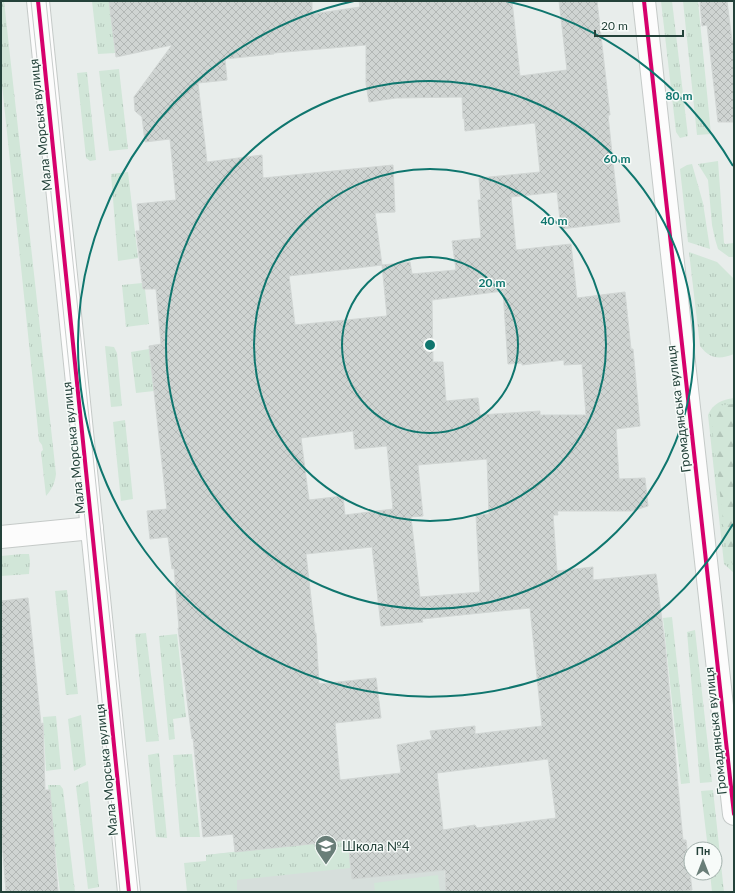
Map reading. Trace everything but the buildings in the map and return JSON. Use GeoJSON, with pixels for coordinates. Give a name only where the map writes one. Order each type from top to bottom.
{"type":"FeatureCollection","features":[{"type":"Feature","properties":{"kind":"street","name":"Мала Морська вулиця"},"geometry":{"type":"LineString","coordinates":[[38,1],[129,892]]}},
{"type":"Feature","properties":{"kind":"street","name":"Громадянська вулиця"},"geometry":{"type":"LineString","coordinates":[[644,1],[734,814]]}},
{"type":"Feature","properties":{"kind":"street"},"geometry":{"type":"LineString","coordinates":[[1,537],[92,528]]}},
{"type":"Feature","properties":{"kind":"shaded area","name":"Школа №4"},"geometry":{"type":"Polygon","coordinates":[[[441,831],[446,892],[209,892],[206,855],[441,831]]]}},
{"type":"Feature","properties":{"kind":"green space"},"geometry":{"type":"Polygon","coordinates":[[[1,1],[4,1],[56,474],[53,486],[46,496],[41,452],[43,450],[39,441],[1,75],[1,1]]]}},
{"type":"Feature","properties":{"kind":"green space"},"geometry":{"type":"Polygon","coordinates":[[[92,1],[109,1],[115,53],[98,54],[92,1]]]}},
{"type":"Feature","properties":{"kind":"green space"},"geometry":{"type":"Polygon","coordinates":[[[661,1],[672,1],[688,136],[680,138],[676,132],[661,1]]]}},
{"type":"Feature","properties":{"kind":"green space"},"geometry":{"type":"Polygon","coordinates":[[[683,1],[698,1],[711,134],[697,135],[683,1]]]}},
{"type":"Feature","properties":{"kind":"green space"},"geometry":{"type":"Polygon","coordinates":[[[119,69],[128,149],[109,151],[99,71],[119,69]]]}},
{"type":"Feature","properties":{"kind":"green space"},"geometry":{"type":"Polygon","coordinates":[[[87,72],[96,160],[90,161],[86,158],[77,73],[87,72]]]}},
{"type":"Feature","properties":{"kind":"green space"},"geometry":{"type":"Polygon","coordinates":[[[718,161],[724,243],[734,243],[734,257],[729,257],[718,249],[712,225],[708,180],[698,164],[718,161]]]}},
{"type":"Feature","properties":{"kind":"green space"},"geometry":{"type":"Polygon","coordinates":[[[692,164],[703,203],[710,249],[688,242],[680,169],[692,164]]]}},
{"type":"Feature","properties":{"kind":"green space"},"geometry":{"type":"Polygon","coordinates":[[[128,172],[138,258],[118,261],[111,174],[128,172]]]}},
{"type":"Feature","properties":{"kind":"green space"},"geometry":{"type":"Polygon","coordinates":[[[689,252],[717,262],[734,279],[734,354],[719,358],[707,354],[700,346],[689,252]]]}},
{"type":"Feature","properties":{"kind":"green space"},"geometry":{"type":"Polygon","coordinates":[[[142,283],[143,289],[145,289],[149,324],[126,327],[122,285],[142,283]]]}},
{"type":"Feature","properties":{"kind":"green space"},"geometry":{"type":"Polygon","coordinates":[[[105,346],[114,347],[117,353],[122,406],[111,407],[105,346]]]}},
{"type":"Feature","properties":{"kind":"green space"},"geometry":{"type":"Polygon","coordinates":[[[149,349],[154,391],[136,393],[131,352],[149,349]]]}},
{"type":"Feature","properties":{"kind":"green space"},"geometry":{"type":"Polygon","coordinates":[[[734,398],[734,573],[724,564],[708,415],[712,408],[718,403],[734,398]]]}},
{"type":"Feature","properties":{"kind":"green space"},"geometry":{"type":"Polygon","coordinates":[[[734,404],[734,567],[727,554],[711,417],[712,410],[723,405],[734,404]]]}},
{"type":"Feature","properties":{"kind":"green space"},"geometry":{"type":"Polygon","coordinates":[[[125,420],[133,499],[121,501],[113,422],[125,420]]]}},
{"type":"Feature","properties":{"kind":"green space"},"geometry":{"type":"Polygon","coordinates":[[[29,554],[29,574],[1,576],[1,556],[29,554]]]}},
{"type":"Feature","properties":{"kind":"green space"},"geometry":{"type":"Polygon","coordinates":[[[67,590],[78,694],[66,695],[55,591],[67,590]]]}},
{"type":"Feature","properties":{"kind":"green space"},"geometry":{"type":"Polygon","coordinates":[[[672,617],[690,783],[681,784],[663,618],[672,617]]]}},
{"type":"Feature","properties":{"kind":"green space"},"geometry":{"type":"Polygon","coordinates":[[[695,630],[712,782],[700,783],[687,632],[695,630]]]}},
{"type":"Feature","properties":{"kind":"green space"},"geometry":{"type":"Polygon","coordinates":[[[146,633],[159,741],[146,742],[135,634],[146,633]]]}},
{"type":"Feature","properties":{"kind":"green space"},"geometry":{"type":"Polygon","coordinates":[[[177,634],[186,717],[173,719],[175,739],[169,740],[159,636],[177,634]]]}},
{"type":"Feature","properties":{"kind":"green space"},"geometry":{"type":"Polygon","coordinates":[[[81,715],[86,765],[74,771],[68,719],[81,715]]]}},
{"type":"Feature","properties":{"kind":"green space"},"geometry":{"type":"Polygon","coordinates":[[[56,716],[61,769],[46,771],[43,717],[56,716]]]}},
{"type":"Feature","properties":{"kind":"green space"},"geometry":{"type":"Polygon","coordinates":[[[159,753],[167,838],[156,837],[148,755],[159,753]]]}},
{"type":"Feature","properties":{"kind":"green space"},"geometry":{"type":"Polygon","coordinates":[[[192,754],[200,837],[180,837],[173,755],[192,754]]]}},
{"type":"Feature","properties":{"kind":"green space"},"geometry":{"type":"Polygon","coordinates":[[[88,781],[99,887],[88,889],[76,786],[88,781]]]}},
{"type":"Feature","properties":{"kind":"green space"},"geometry":{"type":"Polygon","coordinates":[[[48,785],[60,785],[63,789],[75,892],[60,892],[48,785]]]}},
{"type":"Feature","properties":{"kind":"green space"},"geometry":{"type":"Polygon","coordinates":[[[713,790],[718,841],[707,841],[701,791],[713,790]]]}},
{"type":"Feature","properties":{"kind":"green space"},"geometry":{"type":"Polygon","coordinates":[[[348,839],[350,868],[237,880],[237,892],[187,892],[184,863],[206,861],[206,855],[348,839]]]}},
{"type":"Feature","properties":{"kind":"green space"},"geometry":{"type":"Polygon","coordinates":[[[438,875],[440,892],[375,892],[374,883],[438,875]]]}},
{"type":"Feature","properties":{"kind":"green space"},"geometry":{"type":"Polygon","coordinates":[[[711,881],[723,881],[724,892],[712,892],[711,881]]]}},
{"type":"Feature","properties":{"kind":"tram line"},"geometry":{"type":"LineString","coordinates":[[31,1],[86,529],[120,892]]}},
{"type":"Feature","properties":{"kind":"tram line"},"geometry":{"type":"LineString","coordinates":[[46,1],[138,892]]}},
{"type":"Feature","properties":{"kind":"cycle path"},"geometry":{"type":"LineString","coordinates":[[38,1],[129,892]]}},
{"type":"Feature","properties":{"kind":"cycle path"},"geometry":{"type":"LineString","coordinates":[[644,1],[734,814]]}},
{"type":"Feature","properties":{"kind":"place","name":"Школа №4"},"geometry":{"type":"Point","coordinates":[326,866]}}]}
